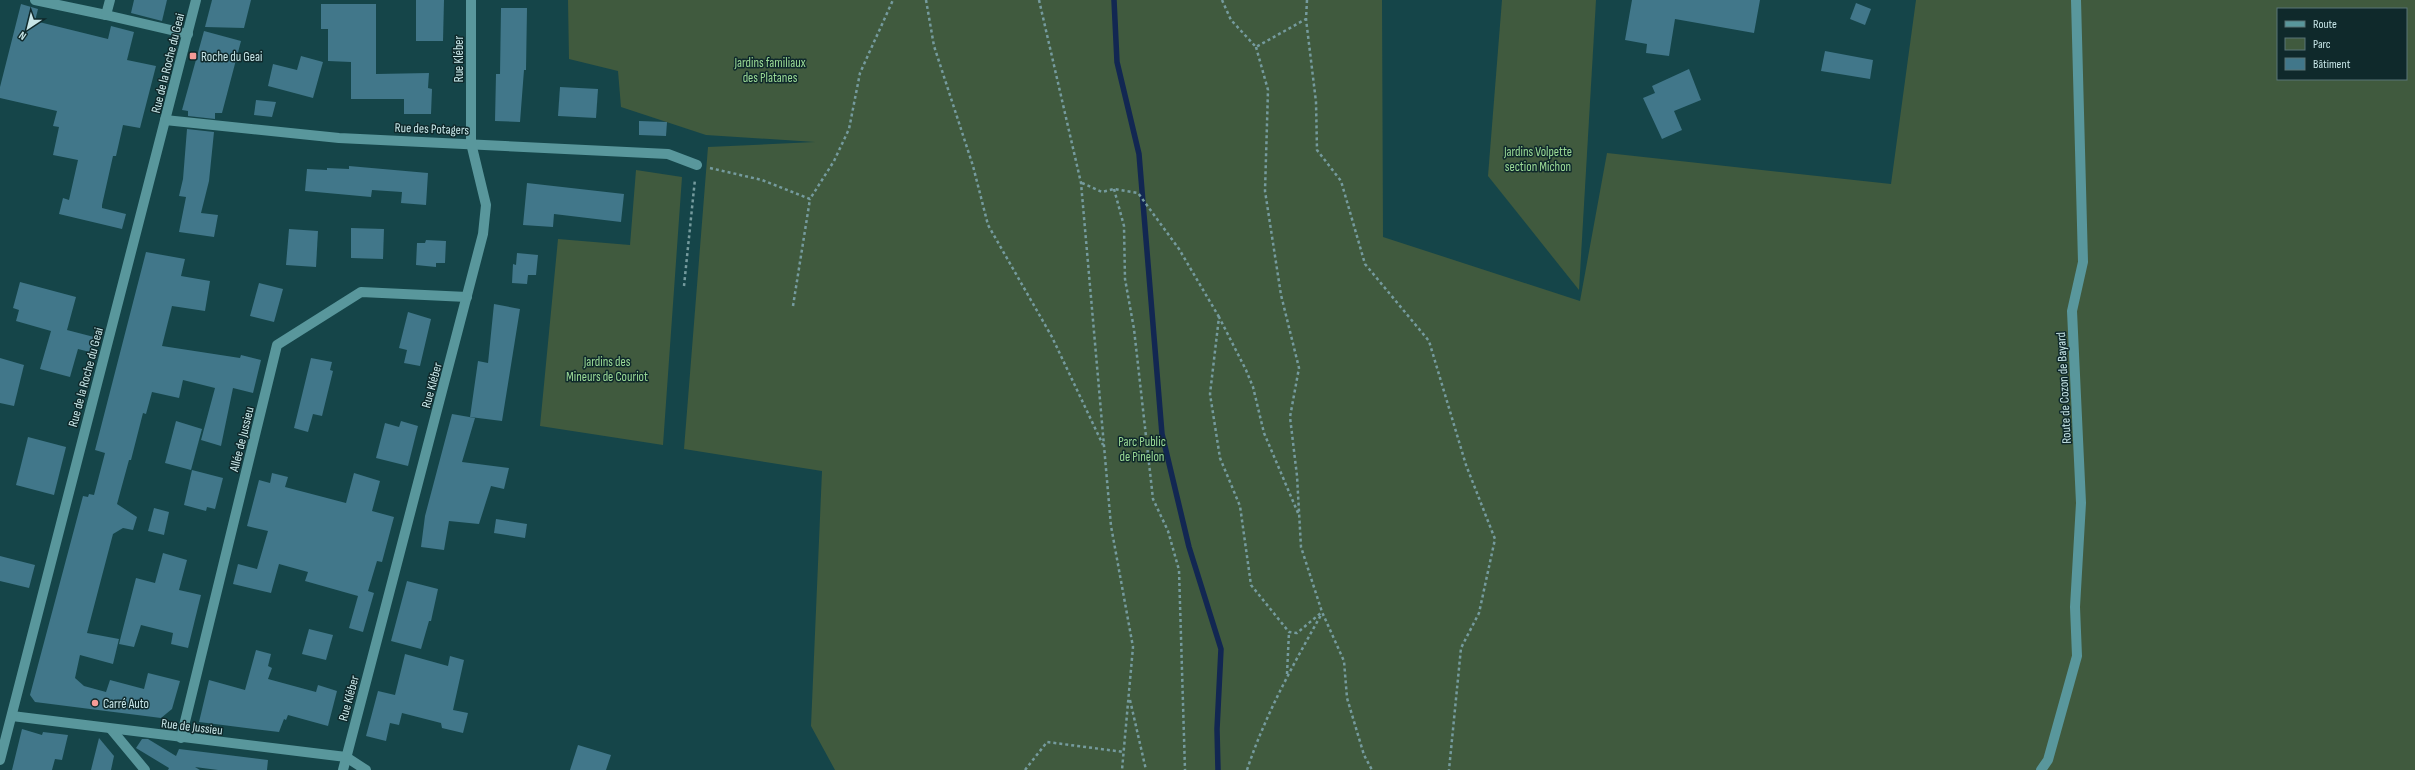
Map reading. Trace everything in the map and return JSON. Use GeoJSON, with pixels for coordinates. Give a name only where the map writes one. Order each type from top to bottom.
{"type":"FeatureCollection","features":[{"type":"Feature","properties":{"kind":"street"},"geometry":{"type":"LineString","coordinates":[[35,0],[188,34]]}},
{"type":"Feature","properties":{"kind":"street"},"geometry":{"type":"LineString","coordinates":[[106,15],[110,0]]}},
{"type":"Feature","properties":{"kind":"street","name":"Rue de la Roche du Geai"},"geometry":{"type":"LineString","coordinates":[[0,760],[196,0]]}},
{"type":"Feature","properties":{"kind":"street","name":"Rue Kléber"},"geometry":{"type":"LineString","coordinates":[[343,770],[483,234],[486,205],[471,143],[470,0]]}},
{"type":"Feature","properties":{"kind":"street","name":"Route de Cozon de Bayard"},"geometry":{"type":"LineString","coordinates":[[2041,770],[2048,760],[2077,656],[2075,607],[2081,503],[2072,311],[2083,262],[2076,0]]}},
{"type":"Feature","properties":{"kind":"street","name":"Rue des Potagers"},"geometry":{"type":"LineString","coordinates":[[165,120],[339,138],[471,143],[668,154],[697,165]]}},
{"type":"Feature","properties":{"kind":"street","name":"Allée de Jussieu"},"geometry":{"type":"LineString","coordinates":[[181,738],[277,345],[362,292],[467,297]]}},
{"type":"Feature","properties":{"kind":"street","name":"Rue de Jussieu"},"geometry":{"type":"LineString","coordinates":[[12,716],[181,738],[346,757],[366,770]]}},
{"type":"Feature","properties":{"kind":"street"},"geometry":{"type":"LineString","coordinates":[[111,729],[144,770]]}},
{"type":"Feature","properties":{"kind":"path"},"geometry":{"type":"LineString","coordinates":[[793,306],[810,199],[834,161],[849,129],[860,73],[893,0]]}},
{"type":"Feature","properties":{"kind":"path"},"geometry":{"type":"LineString","coordinates":[[926,0],[934,46],[973,166],[988,225],[1052,337],[1104,448]]}},
{"type":"Feature","properties":{"kind":"path"},"geometry":{"type":"LineString","coordinates":[[1039,0],[1081,183],[1110,526],[1133,647],[1122,770]]}},
{"type":"Feature","properties":{"kind":"path"},"geometry":{"type":"LineString","coordinates":[[1222,0],[1230,20],[1256,47],[1268,90],[1266,190],[1281,295],[1299,368],[1290,417],[1301,547],[1322,612],[1344,661],[1347,698],[1364,755],[1372,770]]}},
{"type":"Feature","properties":{"kind":"path"},"geometry":{"type":"LineString","coordinates":[[1307,0],[1306,19],[1316,102],[1317,150],[1341,181],[1365,264],[1429,341],[1466,465],[1495,539],[1479,613],[1461,648],[1449,770]]}},
{"type":"Feature","properties":{"kind":"path"},"geometry":{"type":"LineString","coordinates":[[1256,47],[1306,19]]}},
{"type":"Feature","properties":{"kind":"path"},"geometry":{"type":"LineString","coordinates":[[684,286],[697,165],[762,180],[810,199]]}},
{"type":"Feature","properties":{"kind":"path"},"geometry":{"type":"LineString","coordinates":[[1081,183],[1102,192],[1114,189],[1138,193],[1179,248],[1219,317],[1246,370],[1264,433],[1299,515]]}},
{"type":"Feature","properties":{"kind":"path"},"geometry":{"type":"LineString","coordinates":[[1114,189],[1124,226],[1125,279],[1134,329],[1153,499],[1168,531],[1178,570],[1185,770]]}},
{"type":"Feature","properties":{"kind":"path"},"geometry":{"type":"LineString","coordinates":[[1219,317],[1210,394],[1220,458],[1240,506],[1251,585],[1289,632],[1286,676]]}},
{"type":"Feature","properties":{"kind":"path"},"geometry":{"type":"LineString","coordinates":[[1289,632],[1297,633],[1322,612]]}},
{"type":"Feature","properties":{"kind":"path"},"geometry":{"type":"LineString","coordinates":[[1247,770],[1254,748],[1286,676],[1322,612]]}},
{"type":"Feature","properties":{"kind":"path"},"geometry":{"type":"LineString","coordinates":[[1129,697],[1146,770]]}},
{"type":"Feature","properties":{"kind":"path"},"geometry":{"type":"LineString","coordinates":[[1025,770],[1047,742],[1124,752]]}},
{"type":"Feature","properties":{"kind":"green space"},"geometry":{"type":"Polygon","coordinates":[[[568,0],[1382,0],[1383,237],[1580,301],[1607,153],[1891,184],[1916,0],[2415,0],[2415,770],[835,770],[811,726],[822,471],[684,449],[708,147],[815,142],[706,135],[621,107],[618,71],[569,59],[568,0]]]}},
{"type":"Feature","properties":{"kind":"green space","name":"Jardins Volpette section Michon"},"geometry":{"type":"Polygon","coordinates":[[[1502,0],[1596,0],[1579,290],[1488,176],[1502,0]]]}},
{"type":"Feature","properties":{"kind":"green space","name":"Jardins des Mineurs de Couriot"},"geometry":{"type":"Polygon","coordinates":[[[636,170],[682,177],[663,445],[540,426],[558,239],[630,245],[636,170]]]}},
{"type":"Feature","properties":{"kind":"building"},"geometry":{"type":"Polygon","coordinates":[[[134,0],[167,0],[162,21],[131,13],[134,0]]]}},
{"type":"Feature","properties":{"kind":"building"},"geometry":{"type":"Polygon","coordinates":[[[212,0],[251,0],[244,28],[205,27],[212,0]]]}},
{"type":"Feature","properties":{"kind":"building"},"geometry":{"type":"Polygon","coordinates":[[[416,0],[444,0],[443,41],[416,41],[416,0]]]}},
{"type":"Feature","properties":{"kind":"building"},"geometry":{"type":"Polygon","coordinates":[[[1632,0],[1760,0],[1754,33],[1675,19],[1669,56],[1646,53],[1647,44],[1625,40],[1632,0]]]}},
{"type":"Feature","properties":{"kind":"building"},"geometry":{"type":"Polygon","coordinates":[[[1856,3],[1871,9],[1865,25],[1850,19],[1856,3]]]}},
{"type":"Feature","properties":{"kind":"building"},"geometry":{"type":"Polygon","coordinates":[[[21,4],[38,9],[35,21],[108,39],[111,26],[134,32],[127,60],[156,66],[140,128],[123,125],[116,156],[113,156],[102,205],[102,208],[126,214],[122,229],[59,214],[63,198],[69,200],[78,160],[53,155],[59,127],[53,126],[57,111],[0,98],[0,87],[21,4]]]}},
{"type":"Feature","properties":{"kind":"building"},"geometry":{"type":"Polygon","coordinates":[[[321,4],[376,4],[376,74],[429,73],[428,88],[432,89],[431,114],[404,114],[404,99],[351,99],[351,62],[328,61],[328,29],[321,29],[321,4]]]}},
{"type":"Feature","properties":{"kind":"building"},"geometry":{"type":"Polygon","coordinates":[[[501,8],[527,8],[526,70],[524,70],[520,122],[495,121],[496,74],[500,74],[501,8]]]}},
{"type":"Feature","properties":{"kind":"building"},"geometry":{"type":"Polygon","coordinates":[[[204,31],[241,41],[222,113],[215,113],[215,119],[188,116],[188,111],[182,110],[204,31]]]}},
{"type":"Feature","properties":{"kind":"building"},"geometry":{"type":"Polygon","coordinates":[[[1825,51],[1873,60],[1870,79],[1821,71],[1825,51]]]}},
{"type":"Feature","properties":{"kind":"building"},"geometry":{"type":"Polygon","coordinates":[[[301,56],[323,62],[313,98],[268,86],[273,64],[297,70],[301,56]]]}},
{"type":"Feature","properties":{"kind":"building"},"geometry":{"type":"Polygon","coordinates":[[[1689,69],[1701,100],[1674,111],[1682,130],[1662,139],[1643,98],[1655,93],[1652,86],[1689,69]]]}},
{"type":"Feature","properties":{"kind":"building"},"geometry":{"type":"Polygon","coordinates":[[[560,87],[598,89],[596,118],[558,116],[560,87]]]}},
{"type":"Feature","properties":{"kind":"building"},"geometry":{"type":"Polygon","coordinates":[[[256,100],[276,102],[272,117],[254,115],[256,100]]]}},
{"type":"Feature","properties":{"kind":"building"},"geometry":{"type":"Polygon","coordinates":[[[639,121],[667,122],[666,136],[639,135],[639,121]]]}},
{"type":"Feature","properties":{"kind":"building"},"geometry":{"type":"Polygon","coordinates":[[[187,129],[214,132],[209,181],[201,213],[218,215],[214,237],[179,232],[186,197],[179,196],[183,179],[187,129]]]}},
{"type":"Feature","properties":{"kind":"building"},"geometry":{"type":"Polygon","coordinates":[[[349,166],[428,173],[426,205],[401,203],[402,192],[372,190],[371,197],[305,191],[307,169],[349,169],[349,166]]]}},
{"type":"Feature","properties":{"kind":"building"},"geometry":{"type":"Polygon","coordinates":[[[527,183],[624,194],[621,222],[554,214],[553,227],[523,225],[527,183]]]}},
{"type":"Feature","properties":{"kind":"building"},"geometry":{"type":"Polygon","coordinates":[[[351,228],[384,229],[383,259],[351,258],[351,228]]]}},
{"type":"Feature","properties":{"kind":"building"},"geometry":{"type":"Polygon","coordinates":[[[289,229],[318,231],[316,267],[286,265],[289,229]]]}},
{"type":"Feature","properties":{"kind":"building"},"geometry":{"type":"Polygon","coordinates":[[[426,240],[446,241],[445,263],[436,263],[436,267],[416,265],[417,243],[425,243],[426,240]]]}},
{"type":"Feature","properties":{"kind":"building"},"geometry":{"type":"Polygon","coordinates":[[[146,252],[185,259],[181,276],[210,281],[205,311],[172,306],[162,346],[240,358],[241,355],[261,360],[253,393],[233,388],[221,446],[201,440],[215,388],[183,380],[179,398],[152,392],[146,414],[143,413],[131,460],[129,460],[117,504],[137,517],[133,530],[123,528],[113,534],[87,633],[119,639],[113,664],[80,655],[75,678],[84,686],[106,692],[110,680],[144,689],[148,673],[180,681],[172,709],[161,718],[35,702],[30,695],[83,496],[88,497],[89,494],[94,495],[105,453],[95,450],[146,252]]]}},
{"type":"Feature","properties":{"kind":"building"},"geometry":{"type":"Polygon","coordinates":[[[517,253],[538,255],[536,275],[528,275],[527,284],[512,283],[513,264],[516,265],[517,253]]]}},
{"type":"Feature","properties":{"kind":"building"},"geometry":{"type":"Polygon","coordinates":[[[20,282],[76,297],[67,330],[94,337],[90,352],[78,349],[70,377],[40,369],[51,331],[16,321],[19,310],[13,308],[20,282]]]}},
{"type":"Feature","properties":{"kind":"building"},"geometry":{"type":"Polygon","coordinates":[[[259,283],[283,289],[274,322],[250,316],[259,283]]]}},
{"type":"Feature","properties":{"kind":"building"},"geometry":{"type":"Polygon","coordinates":[[[494,304],[520,309],[502,421],[470,417],[478,361],[488,363],[494,304]]]}},
{"type":"Feature","properties":{"kind":"building"},"geometry":{"type":"Polygon","coordinates":[[[408,312],[431,319],[420,366],[404,363],[407,350],[399,348],[408,312]]]}},
{"type":"Feature","properties":{"kind":"building"},"geometry":{"type":"Polygon","coordinates":[[[0,358],[24,365],[14,406],[0,403],[0,358]]]}},
{"type":"Feature","properties":{"kind":"building"},"geometry":{"type":"Polygon","coordinates":[[[311,358],[332,362],[330,370],[333,371],[322,416],[313,414],[308,432],[294,428],[311,358]]]}},
{"type":"Feature","properties":{"kind":"building"},"geometry":{"type":"Polygon","coordinates":[[[452,414],[475,418],[462,462],[509,468],[504,489],[491,486],[479,524],[449,521],[444,550],[421,547],[425,516],[452,414]]]}},
{"type":"Feature","properties":{"kind":"building"},"geometry":{"type":"Polygon","coordinates":[[[176,421],[202,429],[191,470],[165,463],[176,421]]]}},
{"type":"Feature","properties":{"kind":"building"},"geometry":{"type":"Polygon","coordinates":[[[401,421],[418,426],[408,466],[376,458],[385,423],[399,427],[401,421]]]}},
{"type":"Feature","properties":{"kind":"building"},"geometry":{"type":"Polygon","coordinates":[[[28,437],[66,447],[54,495],[16,485],[28,437]]]}},
{"type":"Feature","properties":{"kind":"building"},"geometry":{"type":"Polygon","coordinates":[[[192,470],[223,478],[215,509],[207,507],[206,511],[184,505],[192,470]]]}},
{"type":"Feature","properties":{"kind":"building"},"geometry":{"type":"Polygon","coordinates":[[[272,473],[288,477],[285,487],[346,503],[354,473],[380,481],[372,511],[394,517],[382,562],[377,561],[368,591],[374,593],[363,632],[349,628],[358,596],[305,581],[308,572],[279,564],[271,593],[233,584],[238,564],[257,569],[268,531],[247,526],[259,480],[270,483],[272,473]]]}},
{"type":"Feature","properties":{"kind":"building"},"geometry":{"type":"Polygon","coordinates":[[[154,508],[169,512],[164,535],[148,531],[154,508]]]}},
{"type":"Feature","properties":{"kind":"building"},"geometry":{"type":"Polygon","coordinates":[[[496,519],[527,524],[525,538],[494,533],[496,519]]]}},
{"type":"Feature","properties":{"kind":"building"},"geometry":{"type":"Polygon","coordinates":[[[163,553],[187,560],[179,590],[201,595],[188,648],[171,644],[173,633],[141,625],[134,647],[119,644],[136,578],[155,583],[163,553]]]}},
{"type":"Feature","properties":{"kind":"building"},"geometry":{"type":"Polygon","coordinates":[[[0,556],[35,565],[29,588],[0,581],[0,556]]]}},
{"type":"Feature","properties":{"kind":"building"},"geometry":{"type":"Polygon","coordinates":[[[407,581],[438,589],[431,621],[429,621],[421,649],[391,641],[407,581]]]}},
{"type":"Feature","properties":{"kind":"building"},"geometry":{"type":"Polygon","coordinates":[[[309,629],[333,635],[326,660],[302,654],[309,629]]]}},
{"type":"Feature","properties":{"kind":"building"},"geometry":{"type":"Polygon","coordinates":[[[256,650],[271,654],[268,666],[272,668],[268,679],[316,692],[318,685],[337,691],[328,726],[288,715],[286,720],[284,719],[279,732],[199,722],[209,680],[245,690],[256,650]]]}},
{"type":"Feature","properties":{"kind":"building"},"geometry":{"type":"Polygon","coordinates":[[[405,654],[448,666],[450,656],[464,660],[453,710],[468,713],[463,733],[442,728],[441,723],[402,713],[399,725],[390,723],[386,741],[366,736],[378,691],[395,695],[405,654]]]}},
{"type":"Feature","properties":{"kind":"building"},"geometry":{"type":"Polygon","coordinates":[[[22,729],[42,735],[43,732],[68,735],[62,760],[55,759],[52,770],[12,770],[22,729]]]}},
{"type":"Feature","properties":{"kind":"building"},"geometry":{"type":"Polygon","coordinates":[[[99,738],[114,756],[111,770],[91,770],[99,738]]]}},
{"type":"Feature","properties":{"kind":"building"},"geometry":{"type":"Polygon","coordinates":[[[142,739],[148,739],[176,756],[179,749],[268,760],[267,770],[218,770],[195,767],[200,770],[168,770],[169,768],[136,748],[142,739]]]}},
{"type":"Feature","properties":{"kind":"building"},"geometry":{"type":"Polygon","coordinates":[[[578,745],[611,755],[606,770],[570,770],[578,745]]]}},
{"type":"Feature","properties":{"kind":"waterway"},"geometry":{"type":"LineString","coordinates":[[1114,0],[1117,62],[1139,154],[1162,434],[1189,547],[1221,649],[1217,729],[1218,770]]}},
{"type":"Feature","properties":{"kind":"place","name":"Roche du Geai"},"geometry":{"type":"Point","coordinates":[193,56]}},
{"type":"Feature","properties":{"kind":"place","name":"Carré Auto"},"geometry":{"type":"Point","coordinates":[95,703]}},
{"type":"Feature","properties":{"kind":"park label","name":"Jardins familiaux des Platanes"},"geometry":{"type":"Point","coordinates":[770,70]}},
{"type":"Feature","properties":{"kind":"park label","name":"Parc Public de Pinelon"},"geometry":{"type":"Point","coordinates":[1142,448]}}]}
